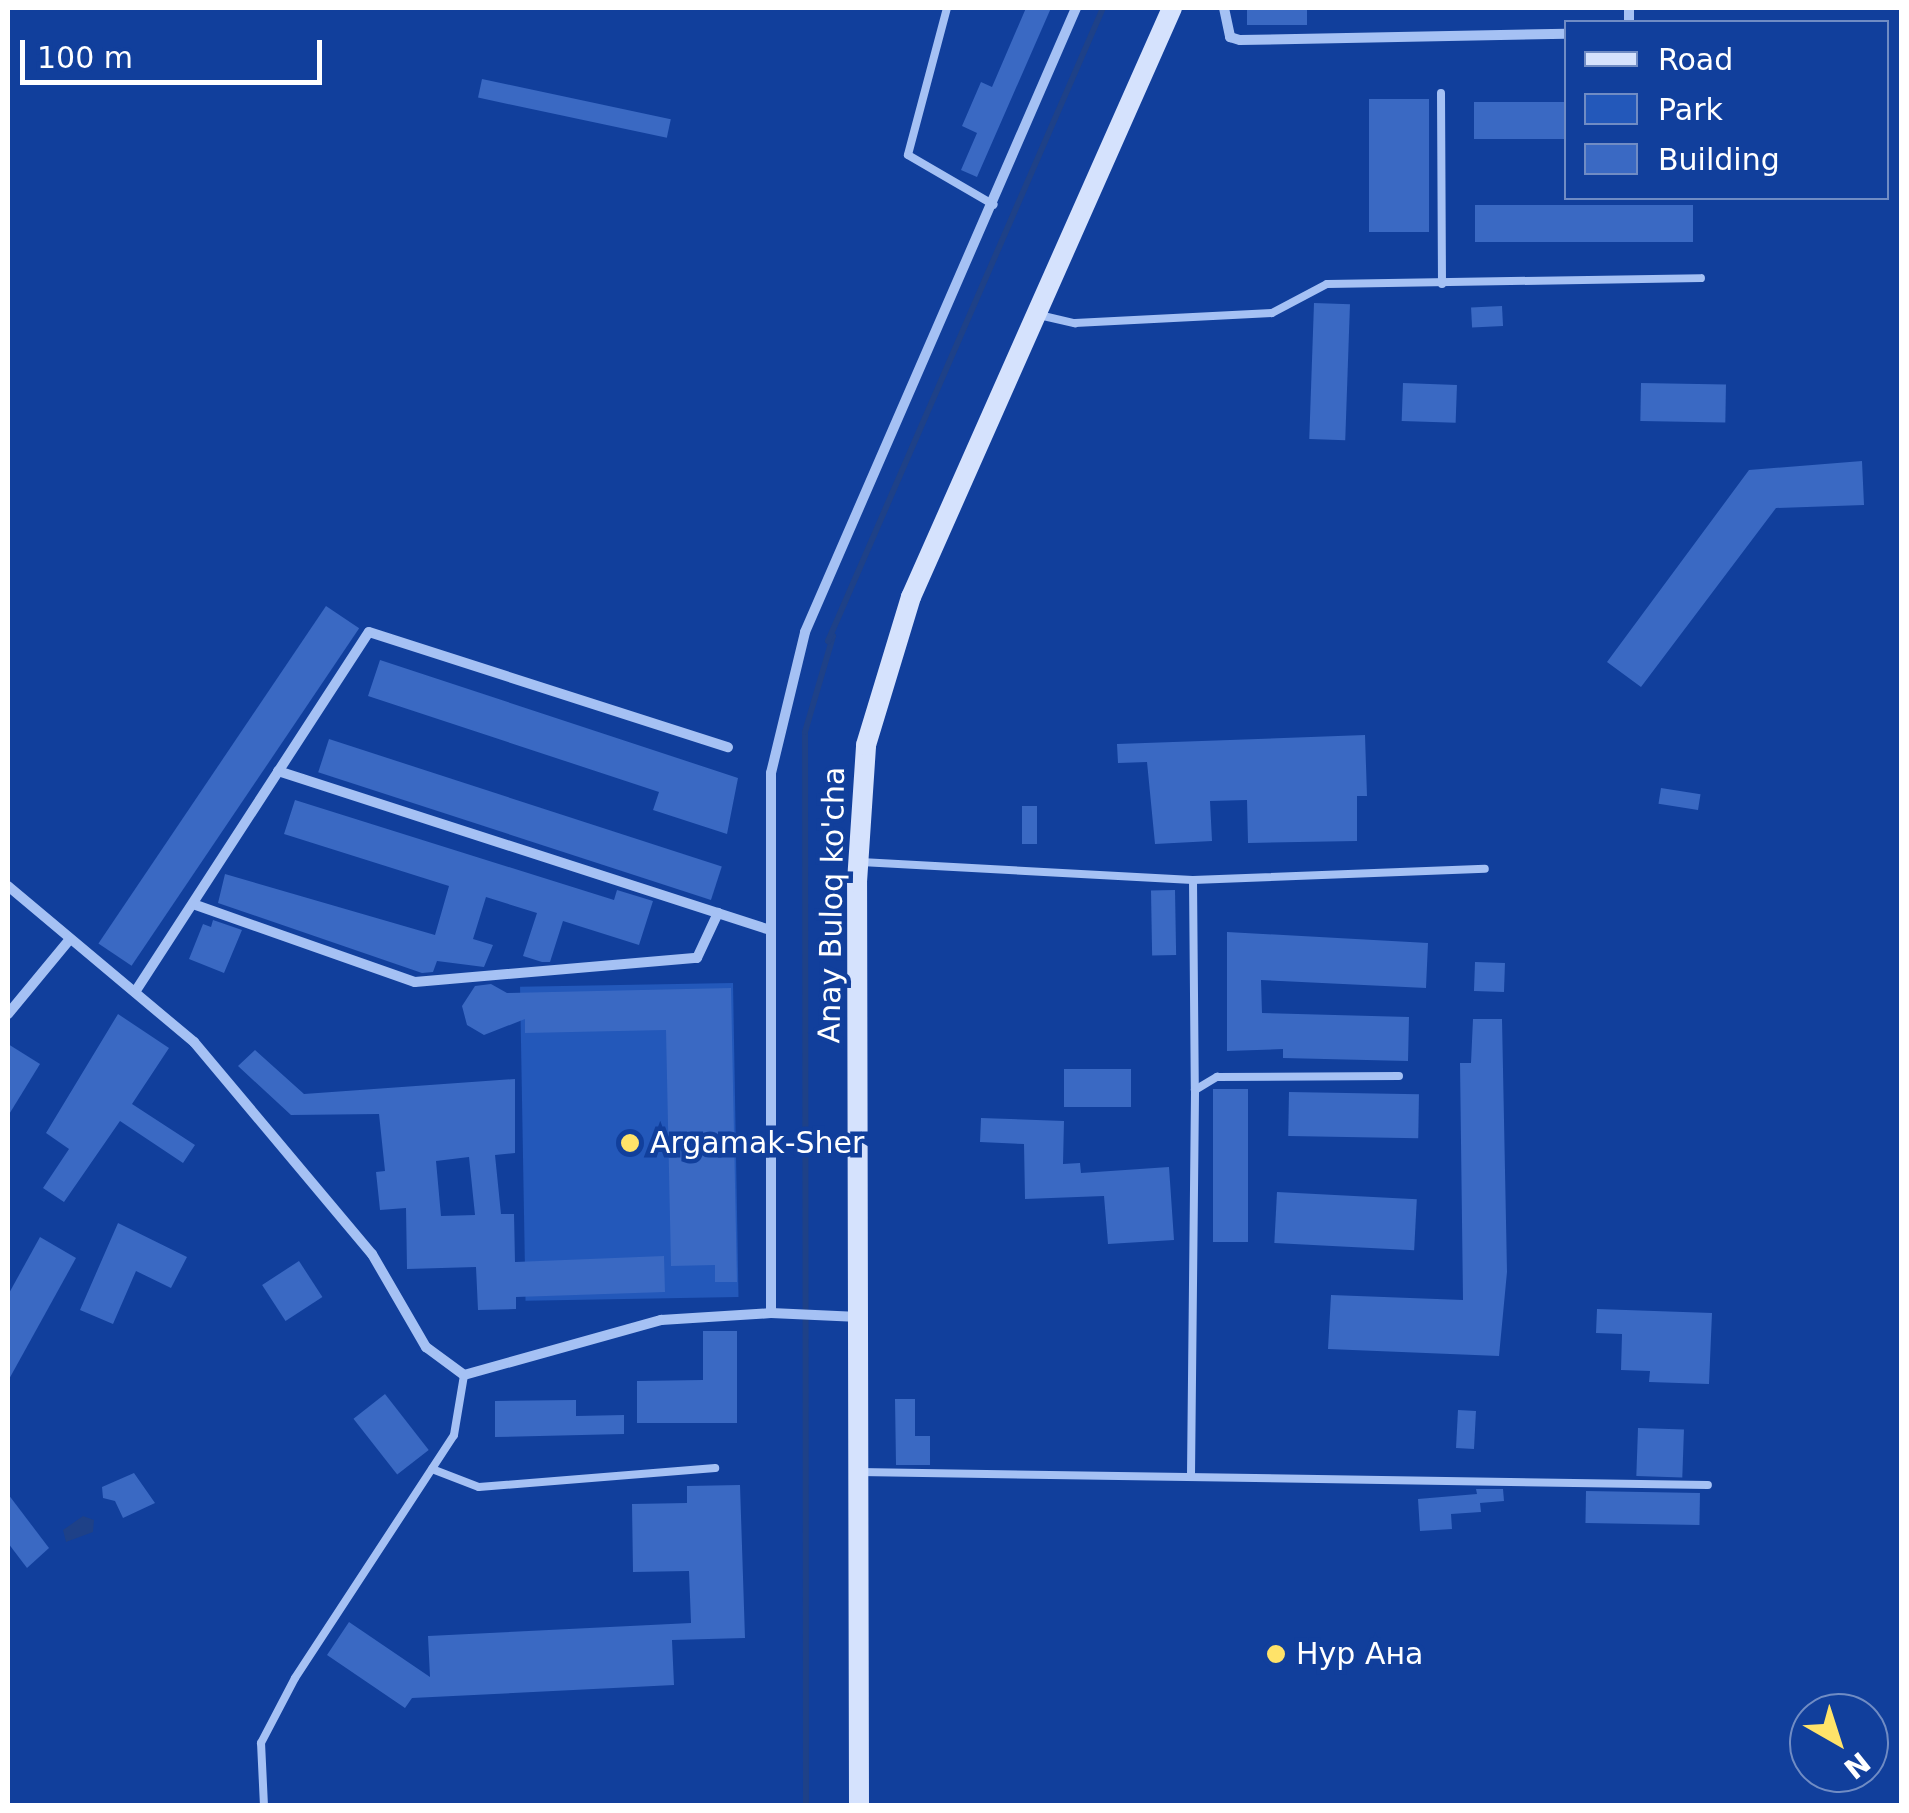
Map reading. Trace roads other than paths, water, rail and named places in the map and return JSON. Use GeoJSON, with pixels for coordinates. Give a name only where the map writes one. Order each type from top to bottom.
{"type":"FeatureCollection","features":[{"type":"Feature","properties":{"kind":"main road","name":"Anay Buloq ko'cha"},"geometry":{"type":"LineString","coordinates":[[859,1806],[858,862],[866,744],[893,645],[1172,8]]}},
{"type":"Feature","properties":{"kind":"street"},"geometry":{"type":"LineString","coordinates":[[770,1313],[776,1096],[767,929],[771,773],[806,632],[1076,8]]}},
{"type":"Feature","properties":{"kind":"street"},"geometry":{"type":"LineString","coordinates":[[1224,8],[1230,37],[1240,40],[1564,34]]}},
{"type":"Feature","properties":{"kind":"street"},"geometry":{"type":"LineString","coordinates":[[135,992],[369,632],[728,746]]}},
{"type":"Feature","properties":{"kind":"street"},"geometry":{"type":"LineString","coordinates":[[278,772],[767,929]]}},
{"type":"Feature","properties":{"kind":"street"},"geometry":{"type":"LineString","coordinates":[[8,886],[194,1042],[285,1145],[372,1254],[426,1347],[464,1375],[661,1320],[770,1313],[858,1317]]}},
{"type":"Feature","properties":{"kind":"street"},"geometry":{"type":"LineString","coordinates":[[192,904],[414,982],[697,958],[718,913]]}},
{"type":"Feature","properties":{"kind":"street"},"geometry":{"type":"LineString","coordinates":[[8,1014],[70,939]]}},
{"type":"Feature","properties":{"kind":"lane"},"geometry":{"type":"LineString","coordinates":[[947,8],[908,156],[994,205]]}},
{"type":"Feature","properties":{"kind":"lane"},"geometry":{"type":"LineString","coordinates":[[1440,93],[1442,284]]}},
{"type":"Feature","properties":{"kind":"lane"},"geometry":{"type":"LineString","coordinates":[[1039,315],[1074,323],[1272,314],[1326,284],[1701,278]]}},
{"type":"Feature","properties":{"kind":"lane"},"geometry":{"type":"LineString","coordinates":[[858,862],[1193,880],[1485,870]]}},
{"type":"Feature","properties":{"kind":"lane"},"geometry":{"type":"LineString","coordinates":[[1191,1476],[1193,880]]}},
{"type":"Feature","properties":{"kind":"lane"},"geometry":{"type":"LineString","coordinates":[[1195,1090],[1217,1077],[1399,1076]]}},
{"type":"Feature","properties":{"kind":"lane"},"geometry":{"type":"LineString","coordinates":[[264,1806],[261,1744],[295,1678],[454,1436],[464,1375]]}},
{"type":"Feature","properties":{"kind":"lane"},"geometry":{"type":"LineString","coordinates":[[432,1469],[478,1487],[715,1468]]}},
{"type":"Feature","properties":{"kind":"lane"},"geometry":{"type":"LineString","coordinates":[[859,1472],[1708,1485]]}},
{"type":"Feature","properties":{"kind":"waterway"},"geometry":{"type":"LineString","coordinates":[[806,1806],[805,732],[833,636],[828,641],[1103,8]]}},
{"type":"Feature","properties":{"kind":"place","name":"Argamak-Sher"},"geometry":{"type":"Point","coordinates":[630,1143]}},
{"type":"Feature","properties":{"kind":"place","name":"Нур Ана"},"geometry":{"type":"Point","coordinates":[1276,1654]}}]}
